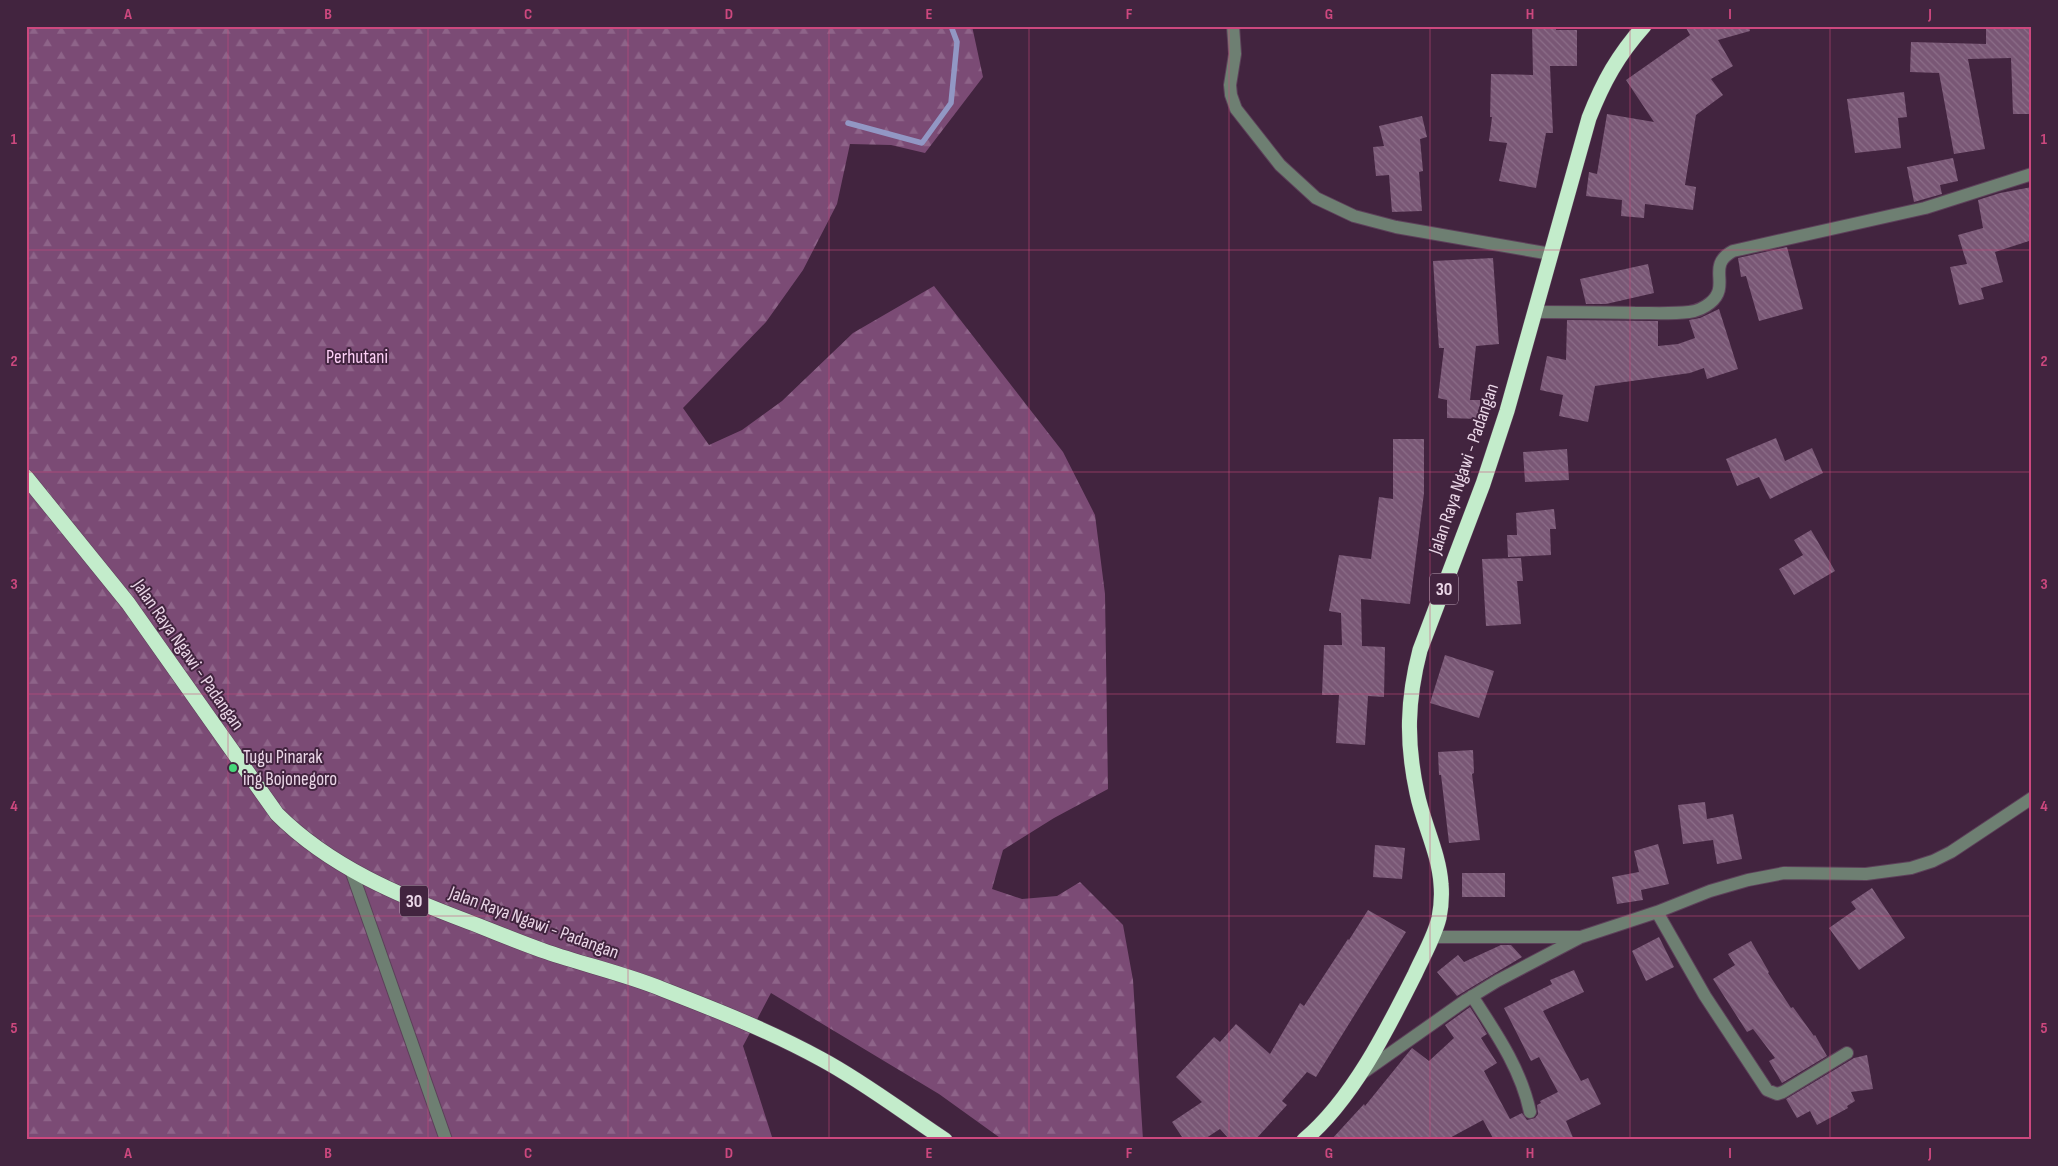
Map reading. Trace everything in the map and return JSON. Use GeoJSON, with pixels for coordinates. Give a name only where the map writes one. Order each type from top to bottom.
{"type":"FeatureCollection","features":[{"type":"Feature","properties":{"kind":"highway","name":"Jalan Raya Ngawi - Padangan"},"geometry":{"type":"LineString","coordinates":[[1304,1140],[1331,1114],[1360,1075],[1405,994],[1432,937],[1439,917],[1441,883],[1438,862],[1417,793],[1409,722],[1410,699],[1420,650],[1483,484],[1507,411],[1589,118],[1600,90],[1613,65],[1644,26]]}},
{"type":"Feature","properties":{"kind":"highway","name":"Jalan Raya Ngawi - Padangan"},"geometry":{"type":"LineString","coordinates":[[26,477],[128,603],[276,814],[295,832],[351,870],[407,898],[545,951],[660,988],[745,1022],[823,1060],[945,1140]]}},
{"type":"Feature","properties":{"kind":"street"},"geometry":{"type":"LineString","coordinates":[[1233,26],[1235,54],[1230,86],[1231,96],[1236,109],[1280,165],[1316,198],[1354,216],[1396,227],[1551,254]]}},
{"type":"Feature","properties":{"kind":"street"},"geometry":{"type":"LineString","coordinates":[[1535,312],[1667,313],[1690,312],[1703,309],[1719,293],[1719,262],[1723,256],[1733,251],[1925,208],[2032,174]]}},
{"type":"Feature","properties":{"kind":"street"},"geometry":{"type":"LineString","coordinates":[[1360,1075],[1472,996],[1582,937],[1657,912],[1710,891],[1748,880],[1784,874],[1866,874],[1912,868],[1951,852],[2032,798]]}},
{"type":"Feature","properties":{"kind":"street"},"geometry":{"type":"LineString","coordinates":[[351,870],[446,1140]]}},
{"type":"Feature","properties":{"kind":"street"},"geometry":{"type":"LineString","coordinates":[[1657,912],[1705,996],[1767,1090],[1777,1094],[1783,1092],[1847,1053]]}},
{"type":"Feature","properties":{"kind":"street"},"geometry":{"type":"LineString","coordinates":[[1432,937],[1582,937]]}},
{"type":"Feature","properties":{"kind":"street"},"geometry":{"type":"LineString","coordinates":[[1472,996],[1517,1070],[1526,1093],[1530,1112]]}},
{"type":"Feature","properties":{"kind":"green space","name":"Perhutani"},"geometry":{"type":"Polygon","coordinates":[[[26,26],[972,26],[983,77],[925,153],[891,145],[850,144],[837,204],[803,270],[766,322],[683,408],[709,445],[742,430],[782,401],[853,333],[934,286],[1063,452],[1095,515],[1105,594],[1108,789],[1054,818],[1003,850],[992,889],[1022,899],[1057,896],[1080,882],[1123,925],[1133,980],[1143,1140],[1003,1140],[939,1094],[771,993],[743,1046],[773,1140],[26,1140],[26,26]]]}},
{"type":"Feature","properties":{"kind":"building"},"geometry":{"type":"Polygon","coordinates":[[[1532,26],[1556,26],[1556,30],[1577,30],[1577,66],[1550,66],[1553,133],[1546,133],[1536,188],[1499,181],[1507,143],[1489,141],[1492,117],[1490,117],[1491,74],[1533,75],[1532,26]]]}},
{"type":"Feature","properties":{"kind":"building"},"geometry":{"type":"Polygon","coordinates":[[[1685,26],[1749,26],[1750,31],[1718,40],[1733,66],[1711,79],[1723,95],[1696,115],[1685,185],[1696,187],[1693,210],[1645,204],[1644,218],[1621,216],[1622,200],[1586,196],[1589,172],[1597,174],[1607,114],[1654,122],[1626,80],[1690,35],[1685,26]]]}},
{"type":"Feature","properties":{"kind":"building"},"geometry":{"type":"Polygon","coordinates":[[[1986,26],[2032,26],[2032,114],[2013,114],[2011,58],[1968,59],[1985,149],[1954,154],[1939,73],[1910,72],[1911,42],[1986,44],[1986,26]]]}},
{"type":"Feature","properties":{"kind":"building"},"geometry":{"type":"Polygon","coordinates":[[[1904,92],[1907,117],[1898,118],[1901,148],[1855,153],[1847,99],[1904,92]]]}},
{"type":"Feature","properties":{"kind":"building"},"geometry":{"type":"Polygon","coordinates":[[[1422,116],[1427,137],[1420,139],[1423,171],[1419,172],[1422,211],[1392,212],[1389,175],[1376,176],[1373,147],[1384,146],[1379,126],[1422,116]]]}},
{"type":"Feature","properties":{"kind":"building"},"geometry":{"type":"Polygon","coordinates":[[[1953,158],[1958,181],[1940,185],[1942,194],[1914,202],[1907,167],[1953,158]]]}},
{"type":"Feature","properties":{"kind":"building"},"geometry":{"type":"Polygon","coordinates":[[[2032,187],[2032,240],[1995,252],[2003,282],[1981,288],[1984,299],[1959,305],[1950,267],[1967,264],[1958,235],[1983,228],[1978,200],[2000,193],[2032,187]]]}},
{"type":"Feature","properties":{"kind":"building"},"geometry":{"type":"Polygon","coordinates":[[[1787,247],[1803,309],[1759,321],[1746,276],[1741,277],[1738,258],[1787,247]]]}},
{"type":"Feature","properties":{"kind":"building"},"geometry":{"type":"Polygon","coordinates":[[[1493,258],[1499,344],[1476,346],[1470,400],[1480,400],[1480,419],[1447,418],[1447,400],[1438,398],[1444,348],[1439,348],[1433,261],[1493,258]]]}},
{"type":"Feature","properties":{"kind":"building"},"geometry":{"type":"Polygon","coordinates":[[[1648,264],[1654,293],[1606,304],[1586,304],[1580,279],[1648,264]]]}},
{"type":"Feature","properties":{"kind":"building"},"geometry":{"type":"Polygon","coordinates":[[[1719,309],[1738,369],[1707,379],[1704,368],[1690,373],[1595,386],[1588,422],[1559,416],[1563,395],[1540,390],[1547,356],[1566,360],[1567,320],[1658,321],[1658,346],[1678,344],[1695,338],[1689,320],[1700,318],[1719,309]]]}},
{"type":"Feature","properties":{"kind":"building"},"geometry":{"type":"Polygon","coordinates":[[[1776,438],[1785,461],[1812,448],[1823,473],[1770,499],[1759,477],[1737,486],[1726,459],[1776,438]]]}},
{"type":"Feature","properties":{"kind":"building"},"geometry":{"type":"Polygon","coordinates":[[[1393,439],[1424,439],[1424,493],[1410,604],[1361,599],[1362,646],[1385,647],[1384,697],[1368,696],[1365,745],[1336,743],[1339,695],[1322,695],[1324,645],[1342,645],[1341,613],[1329,611],[1339,555],[1371,559],[1379,497],[1393,499],[1393,439]]]}},
{"type":"Feature","properties":{"kind":"building"},"geometry":{"type":"Polygon","coordinates":[[[1567,449],[1569,480],[1525,482],[1523,452],[1567,449]]]}},
{"type":"Feature","properties":{"kind":"building"},"geometry":{"type":"Polygon","coordinates":[[[1554,509],[1556,529],[1550,529],[1551,555],[1508,557],[1507,535],[1517,535],[1516,513],[1554,509]]]}},
{"type":"Feature","properties":{"kind":"building"},"geometry":{"type":"Polygon","coordinates":[[[1811,530],[1835,571],[1794,595],[1779,569],[1803,555],[1794,540],[1811,530]]]}},
{"type":"Feature","properties":{"kind":"building"},"geometry":{"type":"Polygon","coordinates":[[[1521,558],[1523,581],[1517,581],[1521,624],[1486,626],[1482,559],[1521,558]]]}},
{"type":"Feature","properties":{"kind":"building"},"geometry":{"type":"Polygon","coordinates":[[[1445,655],[1494,671],[1479,718],[1430,703],[1445,655]]]}},
{"type":"Feature","properties":{"kind":"building"},"geometry":{"type":"Polygon","coordinates":[[[1473,750],[1474,773],[1472,774],[1480,840],[1449,843],[1441,775],[1439,775],[1438,752],[1473,750]]]}},
{"type":"Feature","properties":{"kind":"building"},"geometry":{"type":"Polygon","coordinates":[[[1705,802],[1707,819],[1733,814],[1742,859],[1717,864],[1713,840],[1683,844],[1678,805],[1705,802]]]}},
{"type":"Feature","properties":{"kind":"building"},"geometry":{"type":"Polygon","coordinates":[[[1658,844],[1669,884],[1641,890],[1643,900],[1617,904],[1612,877],[1639,872],[1634,851],[1658,844]]]}},
{"type":"Feature","properties":{"kind":"building"},"geometry":{"type":"Polygon","coordinates":[[[1375,845],[1405,848],[1402,879],[1373,877],[1375,845]]]}},
{"type":"Feature","properties":{"kind":"building"},"geometry":{"type":"Polygon","coordinates":[[[1462,873],[1505,873],[1505,897],[1462,897],[1462,873]]]}},
{"type":"Feature","properties":{"kind":"building"},"geometry":{"type":"Polygon","coordinates":[[[1872,888],[1905,938],[1859,970],[1829,928],[1856,909],[1851,902],[1872,888]]]}},
{"type":"Feature","properties":{"kind":"building"},"geometry":{"type":"Polygon","coordinates":[[[1368,910],[1406,932],[1316,1077],[1307,1072],[1282,1101],[1287,1105],[1255,1140],[1230,1140],[1220,1129],[1203,1140],[1184,1140],[1172,1122],[1202,1102],[1176,1077],[1214,1037],[1220,1042],[1236,1024],[1270,1054],[1300,1003],[1304,1006],[1368,910]]]}},
{"type":"Feature","properties":{"kind":"building"},"geometry":{"type":"Polygon","coordinates":[[[1659,937],[1674,967],[1646,981],[1632,951],[1659,937]]]}},
{"type":"Feature","properties":{"kind":"building"},"geometry":{"type":"Polygon","coordinates":[[[1751,941],[1768,973],[1791,1008],[1793,1007],[1815,1035],[1827,1056],[1782,1083],[1769,1061],[1775,1058],[1753,1029],[1747,1032],[1713,979],[1735,965],[1728,954],[1751,941]]]}},
{"type":"Feature","properties":{"kind":"building"},"geometry":{"type":"Polygon","coordinates":[[[1501,945],[1511,945],[1522,957],[1457,996],[1437,972],[1458,955],[1464,962],[1501,945]]]}},
{"type":"Feature","properties":{"kind":"building"},"geometry":{"type":"Polygon","coordinates":[[[1574,970],[1584,992],[1543,1011],[1581,1081],[1588,1078],[1601,1104],[1566,1121],[1574,1140],[1494,1140],[1483,1120],[1446,1140],[1331,1140],[1364,1104],[1365,1106],[1412,1048],[1429,1061],[1454,1038],[1445,1025],[1470,1007],[1487,1034],[1481,1038],[1497,1063],[1484,1071],[1510,1119],[1522,1113],[1527,1120],[1535,1118],[1538,1114],[1537,1105],[1541,1103],[1540,1101],[1558,1092],[1539,1057],[1531,1061],[1504,1008],[1552,984],[1550,980],[1574,970]]]}},
{"type":"Feature","properties":{"kind":"building"},"geometry":{"type":"Polygon","coordinates":[[[1867,1055],[1873,1089],[1851,1092],[1855,1101],[1847,1106],[1848,1108],[1817,1125],[1810,1111],[1797,1118],[1786,1099],[1854,1058],[1867,1055]]]}},
{"type":"Feature","properties":{"kind":"waterway"},"geometry":{"type":"LineString","coordinates":[[848,123],[922,143],[951,103],[957,42],[951,26]]}},
{"type":"Feature","properties":{"kind":"place","name":"Tugu Pinarak ing Bojonegoro"},"geometry":{"type":"Point","coordinates":[233,768]}}]}
